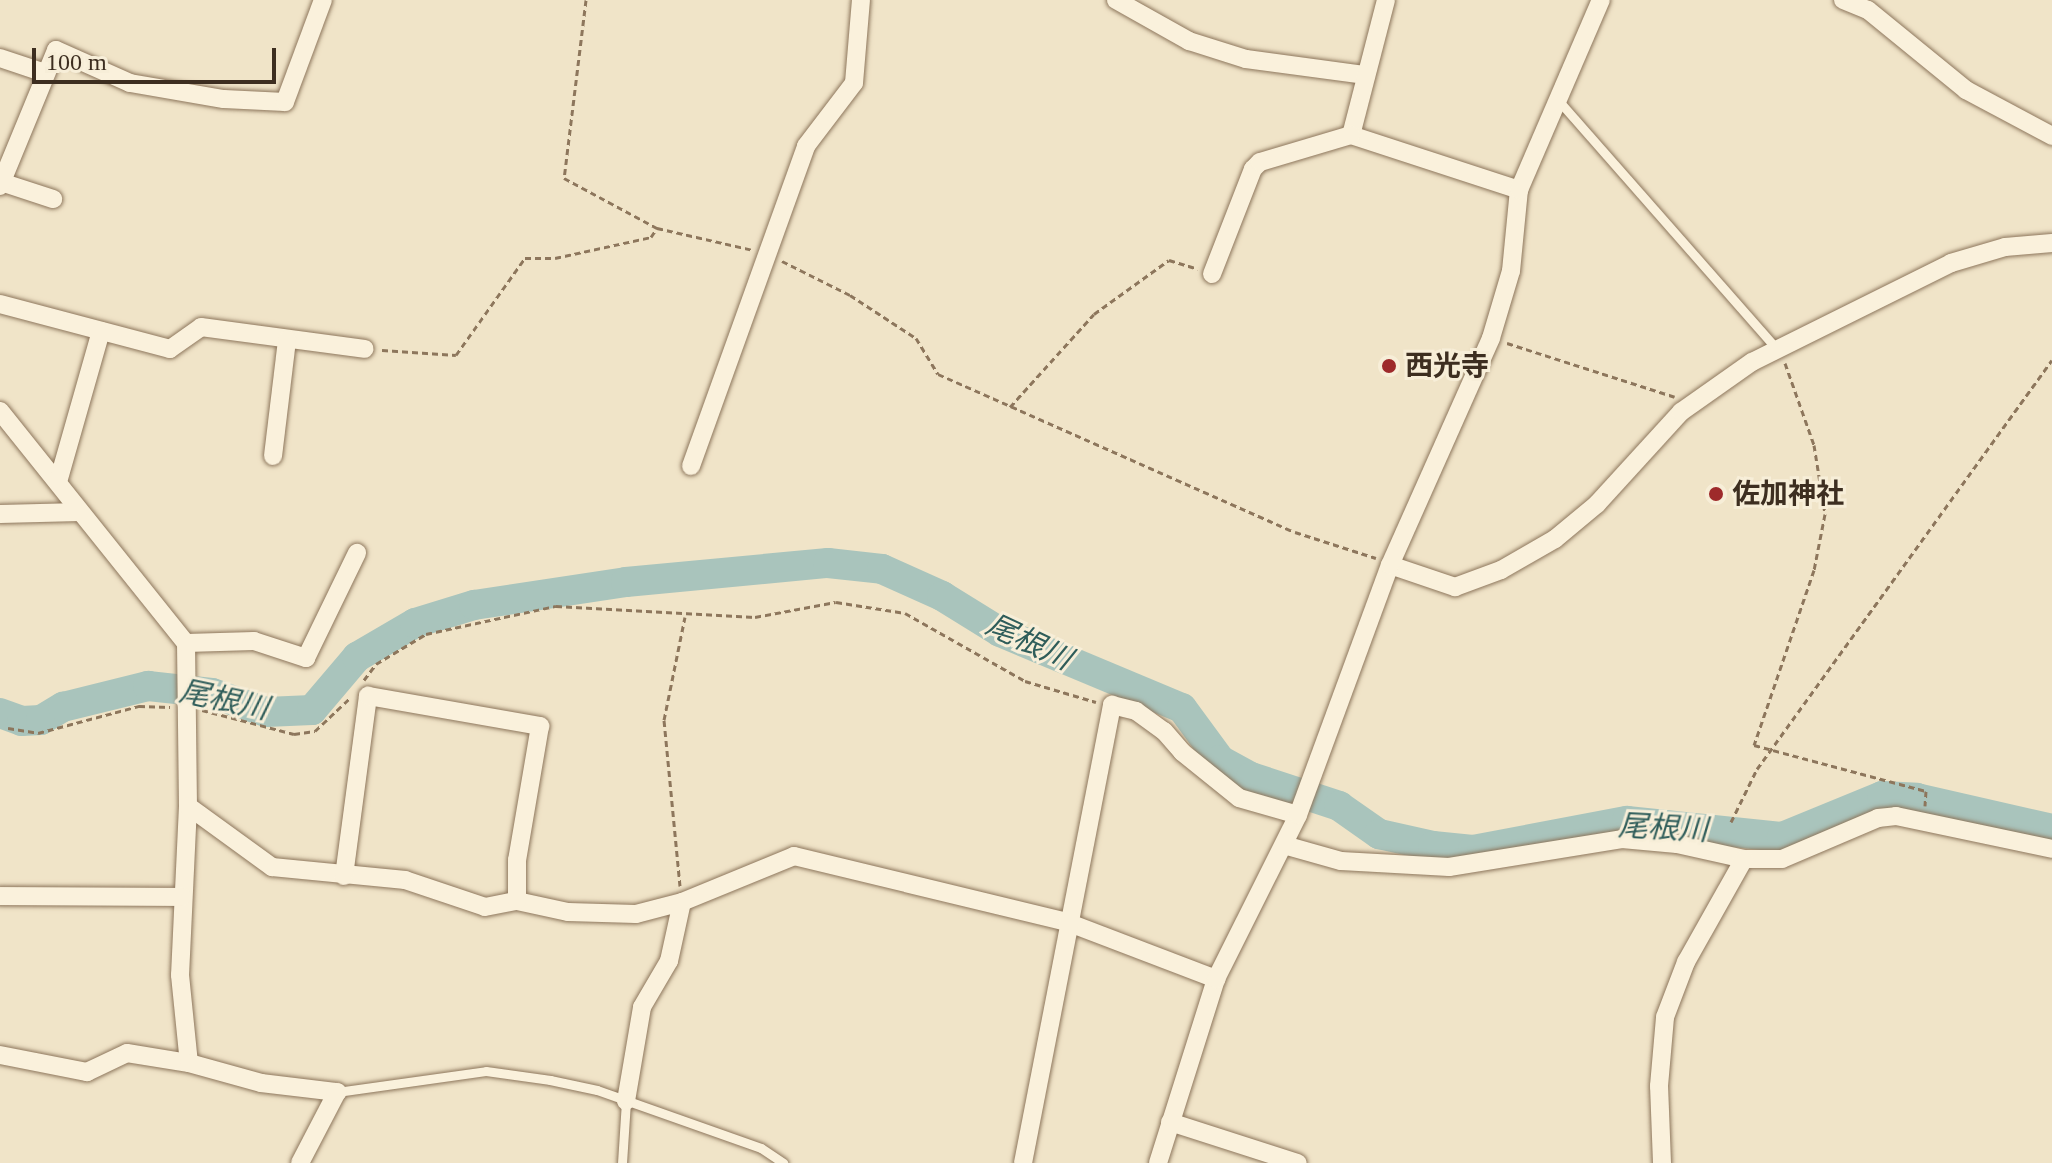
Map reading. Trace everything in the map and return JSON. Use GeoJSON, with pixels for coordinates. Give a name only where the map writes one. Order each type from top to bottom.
{"type":"FeatureCollection","features":[{"type":"Feature","properties":{"kind":"street"},"geometry":{"type":"LineString","coordinates":[[53,199],[0,184],[56,50],[130,83],[224,99],[285,102],[323,0]]}},
{"type":"Feature","properties":{"kind":"street"},"geometry":{"type":"LineString","coordinates":[[691,466],[764,253],[806,146],[854,83],[861,0]]}},
{"type":"Feature","properties":{"kind":"street"},"geometry":{"type":"LineString","coordinates":[[1116,0],[1189,41],[1246,59],[1364,75]]}},
{"type":"Feature","properties":{"kind":"street"},"geometry":{"type":"LineString","coordinates":[[1351,135],[1364,75],[1386,0]]}},
{"type":"Feature","properties":{"kind":"street"},"geometry":{"type":"LineString","coordinates":[[1158,1163],[1216,979],[1284,845],[1390,565],[1491,338],[1511,271],[1519,190],[1601,0]]}},
{"type":"Feature","properties":{"kind":"street"},"geometry":{"type":"LineString","coordinates":[[1843,0],[1871,5],[1966,90],[2052,136]]}},
{"type":"Feature","properties":{"kind":"street"},"geometry":{"type":"LineString","coordinates":[[0,58],[45,73]]}},
{"type":"Feature","properties":{"kind":"street"},"geometry":{"type":"LineString","coordinates":[[1212,274],[1253,169],[1260,162],[1351,135],[1519,190]]}},
{"type":"Feature","properties":{"kind":"street"},"geometry":{"type":"LineString","coordinates":[[1390,565],[1455,587],[1501,570],[1555,539],[1597,504],[1692,402],[1752,362],[1780,352],[1951,263],[2005,247],[2052,243]]}},
{"type":"Feature","properties":{"kind":"street"},"geometry":{"type":"LineString","coordinates":[[0,304],[170,349],[201,327],[365,349]]}},
{"type":"Feature","properties":{"kind":"street"},"geometry":{"type":"LineString","coordinates":[[58,482],[101,331]]}},
{"type":"Feature","properties":{"kind":"street"},"geometry":{"type":"LineString","coordinates":[[273,456],[287,340]]}},
{"type":"Feature","properties":{"kind":"street"},"geometry":{"type":"LineString","coordinates":[[0,411],[186,643],[188,806],[182,897],[181,1004],[189,1063]]}},
{"type":"Feature","properties":{"kind":"street"},"geometry":{"type":"LineString","coordinates":[[0,514],[80,512]]}},
{"type":"Feature","properties":{"kind":"street"},"geometry":{"type":"LineString","coordinates":[[186,643],[254,641],[306,658],[357,553]]}},
{"type":"Feature","properties":{"kind":"street"},"geometry":{"type":"LineString","coordinates":[[344,876],[368,696],[540,726],[517,860],[517,901]]}},
{"type":"Feature","properties":{"kind":"street"},"geometry":{"type":"LineString","coordinates":[[1023,1163],[1067,922],[1112,705],[1136,711],[1164,731],[1192,761],[1239,798],[1302,802]]}},
{"type":"Feature","properties":{"kind":"street"},"geometry":{"type":"LineString","coordinates":[[188,806],[272,867],[405,880],[485,907],[517,901],[568,912],[636,914],[682,902],[794,856],[1067,922],[1216,979]]}},
{"type":"Feature","properties":{"kind":"street"},"geometry":{"type":"LineString","coordinates":[[1284,845],[1341,861],[1449,867],[1622,839],[1677,844],[1744,859],[1782,859],[1805,853],[1878,818],[1923,822],[2052,849]]}},
{"type":"Feature","properties":{"kind":"street"},"geometry":{"type":"LineString","coordinates":[[1662,1163],[1659,1086],[1665,1017],[1686,962],[1744,859]]}},
{"type":"Feature","properties":{"kind":"street"},"geometry":{"type":"LineString","coordinates":[[0,896],[182,897]]}},
{"type":"Feature","properties":{"kind":"street"},"geometry":{"type":"LineString","coordinates":[[626,1101],[642,1007],[669,961],[682,902]]}},
{"type":"Feature","properties":{"kind":"street"},"geometry":{"type":"LineString","coordinates":[[0,1055],[87,1072],[127,1053],[189,1063],[261,1083],[337,1092],[300,1163]]}},
{"type":"Feature","properties":{"kind":"street"},"geometry":{"type":"LineString","coordinates":[[1170,1122],[1298,1163]]}},
{"type":"Feature","properties":{"kind":"lane"},"geometry":{"type":"LineString","coordinates":[[1558,100],[1780,352]]}},
{"type":"Feature","properties":{"kind":"lane"},"geometry":{"type":"LineString","coordinates":[[337,1092],[486,1071],[550,1080],[626,1101],[761,1148],[783,1163]]}},
{"type":"Feature","properties":{"kind":"lane"},"geometry":{"type":"LineString","coordinates":[[622,1163],[626,1101]]}},
{"type":"Feature","properties":{"kind":"path"},"geometry":{"type":"LineString","coordinates":[[586,0],[564,178],[657,228],[764,253],[850,295],[916,338],[938,374],[1134,457],[1295,532],[1390,565]]}},
{"type":"Feature","properties":{"kind":"path"},"geometry":{"type":"LineString","coordinates":[[365,349],[456,355],[525,258],[555,258],[651,237],[657,228]]}},
{"type":"Feature","properties":{"kind":"path"},"geometry":{"type":"LineString","coordinates":[[1010,407],[1094,314],[1169,260],[1212,274]]}},
{"type":"Feature","properties":{"kind":"path"},"geometry":{"type":"LineString","coordinates":[[1491,338],[1692,402]]}},
{"type":"Feature","properties":{"kind":"path"},"geometry":{"type":"LineString","coordinates":[[1780,352],[1811,434],[1825,514],[1814,570],[1754,745],[1926,791],[1923,822]]}},
{"type":"Feature","properties":{"kind":"path"},"geometry":{"type":"LineString","coordinates":[[1731,822],[1771,749],[2052,360]]}},
{"type":"Feature","properties":{"kind":"path"},"geometry":{"type":"LineString","coordinates":[[360,685],[376,664],[426,634],[556,606],[591,604],[685,617],[755,617],[836,602],[872,605],[905,613],[1025,681],[1112,705]]}},
{"type":"Feature","properties":{"kind":"path"},"geometry":{"type":"LineString","coordinates":[[682,902],[664,720],[685,617]]}},
{"type":"Feature","properties":{"kind":"path"},"geometry":{"type":"LineString","coordinates":[[8,728],[38,733],[139,706],[186,706],[212,711],[273,732],[294,734],[315,731],[351,696]]}},
{"type":"Feature","properties":{"kind":"waterway","name":"尾根川"},"geometry":{"type":"LineString","coordinates":[[0,713],[22,721],[41,720],[63,707],[148,686],[212,693],[266,712],[312,710],[357,657],[415,623],[474,605],[626,582],[828,563],[882,569],[942,596],[1000,632],[1182,708],[1220,760],[1251,777],[1339,806],[1379,834],[1433,846],[1473,850],[1627,821],[1782,837],[1882,796],[1917,798],[2052,829]]}},
{"type":"Feature","properties":{"kind":"place","name":"西光寺"},"geometry":{"type":"Point","coordinates":[1389,366]}},
{"type":"Feature","properties":{"kind":"place","name":"佐加神社"},"geometry":{"type":"Point","coordinates":[1716,494]}}]}
